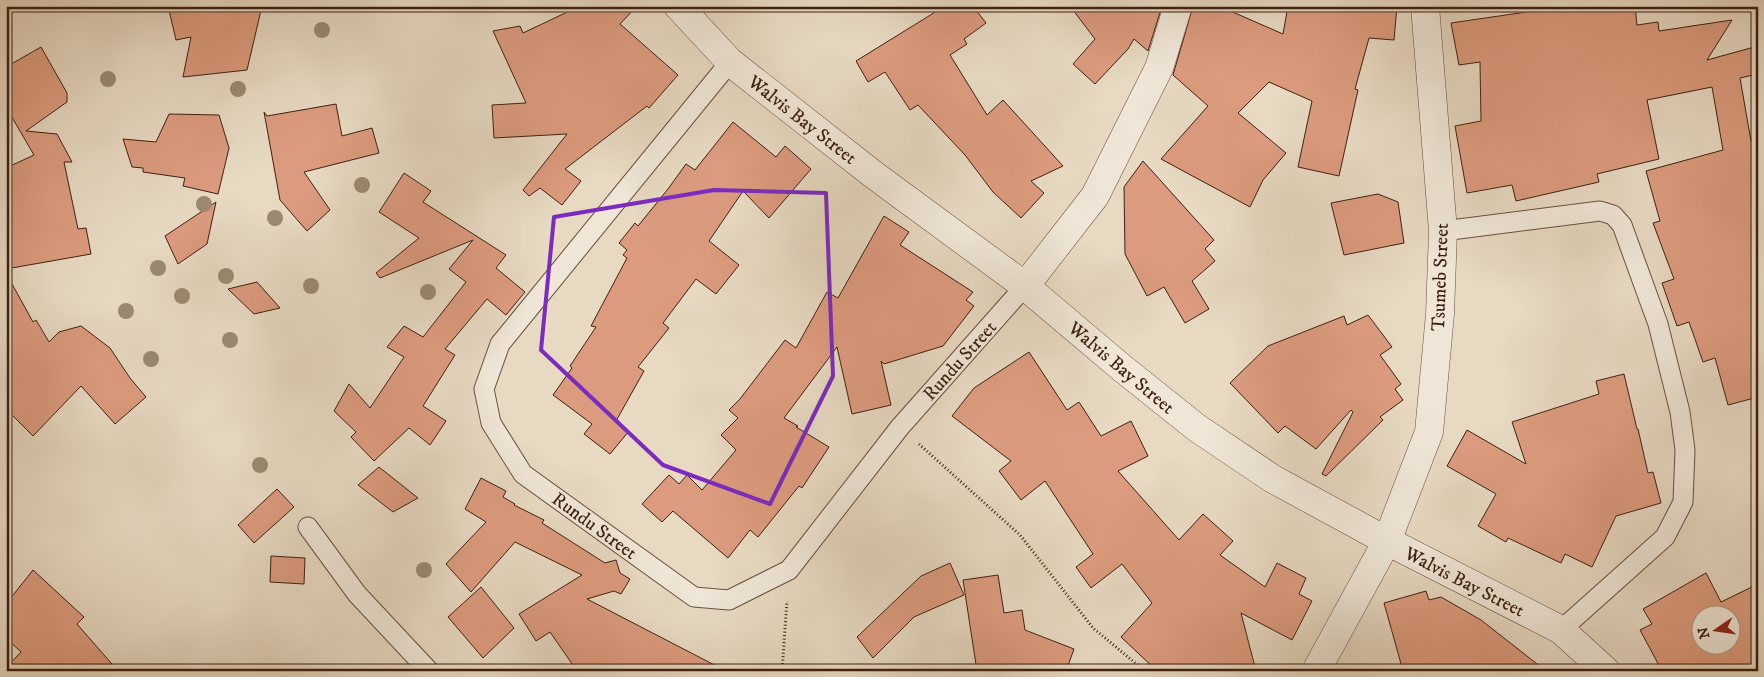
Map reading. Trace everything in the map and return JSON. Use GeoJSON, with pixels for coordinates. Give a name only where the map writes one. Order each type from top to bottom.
{"type":"FeatureCollection","features":[{"type":"Feature","properties":{"kind":"street","name":"Walvis Bay Street"},"geometry":{"type":"LineString","coordinates":[[678,6],[730,62],[874,175],[1026,286],[1122,368],[1197,428],[1273,479],[1387,541],[1561,630],[1606,671]]}},
{"type":"Feature","properties":{"kind":"street"},"geometry":{"type":"LineString","coordinates":[[1026,286],[1095,196],[1159,68],[1178,6]]}},
{"type":"Feature","properties":{"kind":"street","name":"Tsumeb Street"},"geometry":{"type":"LineString","coordinates":[[1316,671],[1387,541],[1429,432],[1440,314],[1443,232],[1424,6]]}},
{"type":"Feature","properties":{"kind":"lane","name":"Rundu Street"},"geometry":{"type":"LineString","coordinates":[[730,62],[500,344],[484,389],[491,423],[523,474],[694,597],[729,600],[789,570],[900,427],[1026,286]]}},
{"type":"Feature","properties":{"kind":"lane"},"geometry":{"type":"LineString","coordinates":[[1443,232],[1600,211],[1614,215],[1622,225],[1658,324],[1680,412],[1685,450],[1683,502],[1665,537],[1561,630]]}},
{"type":"Feature","properties":{"kind":"lane"},"geometry":{"type":"LineString","coordinates":[[308,527],[357,594],[428,671]]}},
{"type":"Feature","properties":{"kind":"path"},"geometry":{"type":"LineString","coordinates":[[900,427],[1020,535],[1093,628],[1145,671]]}},
{"type":"Feature","properties":{"kind":"path"},"geometry":{"type":"LineString","coordinates":[[782,671],[789,570]]}},
{"type":"Feature","properties":{"kind":"highlighted area"},"geometry":{"type":"Polygon","coordinates":[[[714,190],[826,193],[833,376],[770,504],[663,465],[541,350],[554,217],[714,190]]]}},
{"type":"Feature","properties":{"kind":"building"},"geometry":{"type":"Polygon","coordinates":[[[168,6],[262,6],[247,70],[183,77],[191,37],[176,40],[168,6]]]}},
{"type":"Feature","properties":{"kind":"building"},"geometry":{"type":"Polygon","coordinates":[[[580,6],[637,6],[620,24],[678,75],[649,108],[647,106],[565,169],[581,181],[562,205],[540,188],[529,196],[523,190],[567,134],[494,138],[492,105],[526,103],[493,31],[520,26],[523,33],[580,6]]]}},
{"type":"Feature","properties":{"kind":"building"},"geometry":{"type":"Polygon","coordinates":[[[945,6],[973,6],[986,23],[964,39],[967,44],[950,55],[987,115],[1003,100],[1063,166],[1031,181],[1044,193],[1021,218],[993,192],[965,155],[918,105],[910,110],[885,72],[868,82],[856,61],[945,6]]]}},
{"type":"Feature","properties":{"kind":"building"},"geometry":{"type":"Polygon","coordinates":[[[1070,6],[1162,6],[1148,51],[1134,39],[1128,49],[1095,84],[1073,64],[1095,39],[1070,6]]]}},
{"type":"Feature","properties":{"kind":"building"},"geometry":{"type":"Polygon","coordinates":[[[1193,6],[1219,6],[1283,34],[1288,6],[1397,6],[1394,40],[1369,38],[1355,89],[1358,90],[1339,176],[1298,167],[1312,101],[1269,82],[1238,113],[1286,153],[1263,180],[1250,207],[1161,159],[1208,106],[1173,75],[1193,6]]]}},
{"type":"Feature","properties":{"kind":"building"},"geometry":{"type":"Polygon","coordinates":[[[1546,6],[1635,6],[1637,25],[1658,22],[1659,31],[1732,20],[1707,60],[1758,46],[1758,74],[1740,78],[1751,141],[1758,138],[1758,397],[1728,405],[1715,358],[1703,362],[1689,322],[1677,326],[1662,283],[1674,279],[1653,223],[1660,221],[1646,171],[1723,150],[1712,87],[1647,100],[1659,159],[1597,174],[1599,182],[1516,201],[1512,185],[1467,193],[1455,126],[1481,121],[1480,62],[1459,65],[1451,23],[1547,9],[1546,6]]]}},
{"type":"Feature","properties":{"kind":"building"},"geometry":{"type":"Polygon","coordinates":[[[41,47],[67,93],[67,102],[26,131],[57,134],[72,162],[64,162],[78,229],[86,228],[91,254],[6,269],[6,168],[34,155],[6,107],[6,67],[41,47]]]}},
{"type":"Feature","properties":{"kind":"building"},"geometry":{"type":"Polygon","coordinates":[[[336,104],[342,136],[372,128],[379,153],[304,172],[330,210],[307,231],[280,200],[264,112],[267,116],[336,104]]]}},
{"type":"Feature","properties":{"kind":"building"},"geometry":{"type":"Polygon","coordinates":[[[169,114],[219,115],[229,148],[218,194],[183,186],[185,178],[143,172],[143,168],[132,167],[123,139],[156,142],[169,114]]]}},
{"type":"Feature","properties":{"kind":"building"},"geometry":{"type":"Polygon","coordinates":[[[733,122],[776,157],[785,146],[811,169],[769,218],[743,191],[709,241],[739,265],[716,294],[696,279],[663,323],[669,328],[638,367],[644,371],[616,421],[629,431],[610,454],[584,434],[592,424],[553,395],[572,368],[570,366],[596,327],[591,326],[627,258],[623,255],[627,250],[619,243],[635,223],[638,226],[686,164],[695,170],[733,122]]]}},
{"type":"Feature","properties":{"kind":"building"},"geometry":{"type":"Polygon","coordinates":[[[1143,161],[1214,240],[1205,249],[1215,261],[1192,281],[1209,309],[1185,323],[1164,287],[1147,296],[1125,254],[1124,187],[1143,161]]]}},
{"type":"Feature","properties":{"kind":"building"},"geometry":{"type":"Polygon","coordinates":[[[404,173],[431,191],[423,202],[506,255],[496,268],[525,292],[506,315],[487,299],[445,349],[455,355],[423,406],[446,421],[430,445],[409,428],[374,461],[351,437],[356,432],[334,411],[349,384],[370,408],[404,357],[387,347],[404,326],[423,337],[466,282],[449,269],[473,240],[380,278],[376,273],[419,238],[379,212],[404,173]]]}},
{"type":"Feature","properties":{"kind":"building"},"geometry":{"type":"Polygon","coordinates":[[[1378,194],[1398,202],[1404,243],[1344,255],[1331,203],[1378,194]]]}},
{"type":"Feature","properties":{"kind":"building"},"geometry":{"type":"Polygon","coordinates":[[[216,202],[207,244],[178,264],[165,236],[216,202]]]}},
{"type":"Feature","properties":{"kind":"building"},"geometry":{"type":"Polygon","coordinates":[[[884,216],[909,232],[900,245],[973,292],[966,300],[974,306],[943,346],[884,364],[881,361],[891,405],[852,414],[837,347],[784,418],[829,447],[802,488],[799,486],[758,537],[750,530],[728,558],[673,511],[662,522],[642,504],[669,475],[679,484],[687,475],[702,490],[736,450],[721,435],[738,418],[729,410],[740,399],[785,340],[796,348],[827,292],[838,298],[884,216]]]}},
{"type":"Feature","properties":{"kind":"building"},"geometry":{"type":"Polygon","coordinates":[[[6,273],[33,322],[36,320],[49,342],[59,332],[81,326],[110,348],[130,378],[146,397],[115,424],[81,386],[33,436],[6,409],[6,273]]]}},
{"type":"Feature","properties":{"kind":"building"},"geometry":{"type":"Polygon","coordinates":[[[257,282],[280,308],[254,314],[228,289],[257,282]]]}},
{"type":"Feature","properties":{"kind":"building"},"geometry":{"type":"Polygon","coordinates":[[[1368,315],[1392,347],[1380,355],[1401,384],[1395,389],[1403,400],[1380,417],[1383,420],[1326,476],[1322,474],[1353,412],[1351,410],[1316,449],[1285,426],[1278,433],[1230,383],[1268,346],[1344,316],[1347,325],[1368,315]]]}},
{"type":"Feature","properties":{"kind":"building"},"geometry":{"type":"Polygon","coordinates":[[[1029,352],[1067,410],[1079,402],[1101,436],[1131,421],[1148,456],[1118,471],[1179,540],[1203,514],[1233,541],[1220,555],[1265,587],[1277,563],[1306,578],[1299,594],[1312,601],[1292,640],[1241,613],[1256,671],[1157,671],[1121,637],[1152,603],[1122,564],[1091,588],[1076,567],[1093,554],[1045,481],[1021,500],[999,471],[1011,461],[952,416],[974,388],[1029,352]]]}},
{"type":"Feature","properties":{"kind":"building"},"geometry":{"type":"Polygon","coordinates":[[[1624,374],[1648,473],[1653,472],[1661,503],[1616,516],[1592,567],[1565,554],[1561,563],[1508,538],[1506,542],[1478,526],[1496,494],[1447,466],[1467,430],[1526,464],[1512,422],[1599,394],[1596,381],[1624,374]]]}},
{"type":"Feature","properties":{"kind":"building"},"geometry":{"type":"Polygon","coordinates":[[[379,467],[418,498],[393,512],[358,485],[379,467]]]}},
{"type":"Feature","properties":{"kind":"building"},"geometry":{"type":"Polygon","coordinates":[[[481,478],[506,491],[503,497],[514,505],[544,520],[542,523],[605,563],[616,560],[620,573],[630,579],[621,594],[614,591],[587,599],[726,671],[577,671],[550,632],[536,641],[519,614],[582,575],[515,542],[471,592],[446,564],[486,522],[465,509],[481,478]]]}},
{"type":"Feature","properties":{"kind":"building"},"geometry":{"type":"Polygon","coordinates":[[[277,489],[294,507],[254,543],[238,525],[277,489]]]}},
{"type":"Feature","properties":{"kind":"building"},"geometry":{"type":"Polygon","coordinates":[[[271,556],[305,558],[304,584],[270,582],[271,556]]]}},
{"type":"Feature","properties":{"kind":"building"},"geometry":{"type":"Polygon","coordinates":[[[950,563],[964,595],[914,617],[873,658],[857,637],[921,576],[950,563]]]}},
{"type":"Feature","properties":{"kind":"building"},"geometry":{"type":"Polygon","coordinates":[[[33,570],[84,617],[77,624],[118,671],[6,671],[6,668],[21,652],[6,638],[6,604],[33,570]]]}},
{"type":"Feature","properties":{"kind":"building"},"geometry":{"type":"Polygon","coordinates":[[[1706,573],[1721,602],[1758,584],[1758,671],[1662,671],[1640,630],[1652,624],[1643,609],[1706,573]]]}},
{"type":"Feature","properties":{"kind":"building"},"geometry":{"type":"Polygon","coordinates":[[[998,575],[1004,613],[1022,610],[1025,630],[1074,649],[1066,671],[977,671],[963,580],[998,575]]]}},
{"type":"Feature","properties":{"kind":"building"},"geometry":{"type":"Polygon","coordinates":[[[481,587],[514,628],[483,658],[448,617],[481,587]]]}},
{"type":"Feature","properties":{"kind":"building"},"geometry":{"type":"Polygon","coordinates":[[[1426,591],[1429,600],[1441,597],[1481,620],[1546,671],[1403,671],[1384,603],[1426,591]]]}}]}
